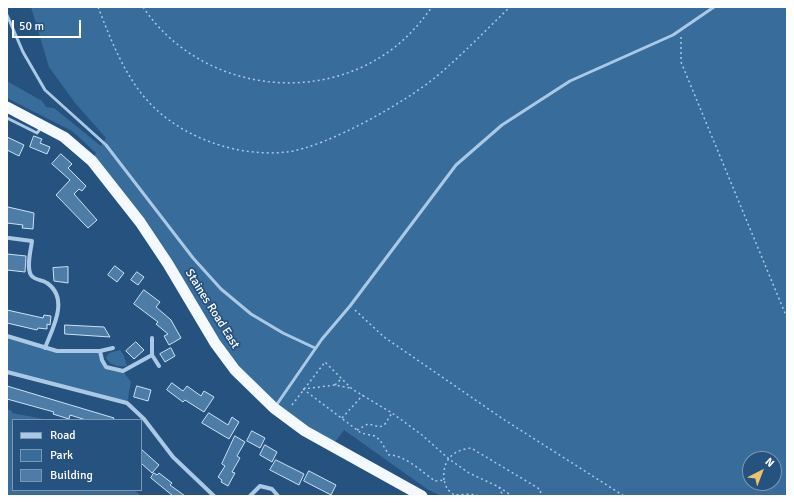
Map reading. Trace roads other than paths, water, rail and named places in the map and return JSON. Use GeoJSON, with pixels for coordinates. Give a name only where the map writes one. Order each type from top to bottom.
{"type":"FeatureCollection","features":[{"type":"Feature","properties":{"kind":"highway","name":"Staines Road East"},"geometry":{"type":"LineString","coordinates":[[7,107],[44,125],[64,138],[92,160],[140,222],[168,264],[215,343],[235,370],[274,408],[305,431],[421,496]]}},
{"type":"Feature","properties":{"kind":"street"},"geometry":{"type":"LineString","coordinates":[[9,238],[32,242],[29,269],[31,275],[34,278],[46,282],[56,296],[59,314],[44,348]]}},
{"type":"Feature","properties":{"kind":"street"},"geometry":{"type":"LineString","coordinates":[[7,336],[57,351],[100,351],[113,348]]}},
{"type":"Feature","properties":{"kind":"street"},"geometry":{"type":"LineString","coordinates":[[152,338],[152,355],[159,366]]}},
{"type":"Feature","properties":{"kind":"street"},"geometry":{"type":"LineString","coordinates":[[100,351],[102,360],[106,367],[123,371],[152,355]]}},
{"type":"Feature","properties":{"kind":"street"},"geometry":{"type":"LineString","coordinates":[[7,372],[128,403],[141,419]]}},
{"type":"Feature","properties":{"kind":"street"},"geometry":{"type":"LineString","coordinates":[[143,421],[173,457],[196,481],[214,496]]}},
{"type":"Feature","properties":{"kind":"street"},"geometry":{"type":"LineString","coordinates":[[250,496],[260,486],[272,489],[278,496]]}},
{"type":"Feature","properties":{"kind":"lane"},"geometry":{"type":"LineString","coordinates":[[274,408],[315,348],[350,306],[456,165],[502,125],[570,81],[673,36],[714,7]]}},
{"type":"Feature","properties":{"kind":"lane"},"geometry":{"type":"LineString","coordinates":[[7,15],[23,52],[45,90],[106,145],[193,258],[221,288],[251,314],[283,333],[315,348]]}},
{"type":"Feature","properties":{"kind":"lane"},"geometry":{"type":"LineString","coordinates":[[7,118],[37,133],[44,125]]}}]}
